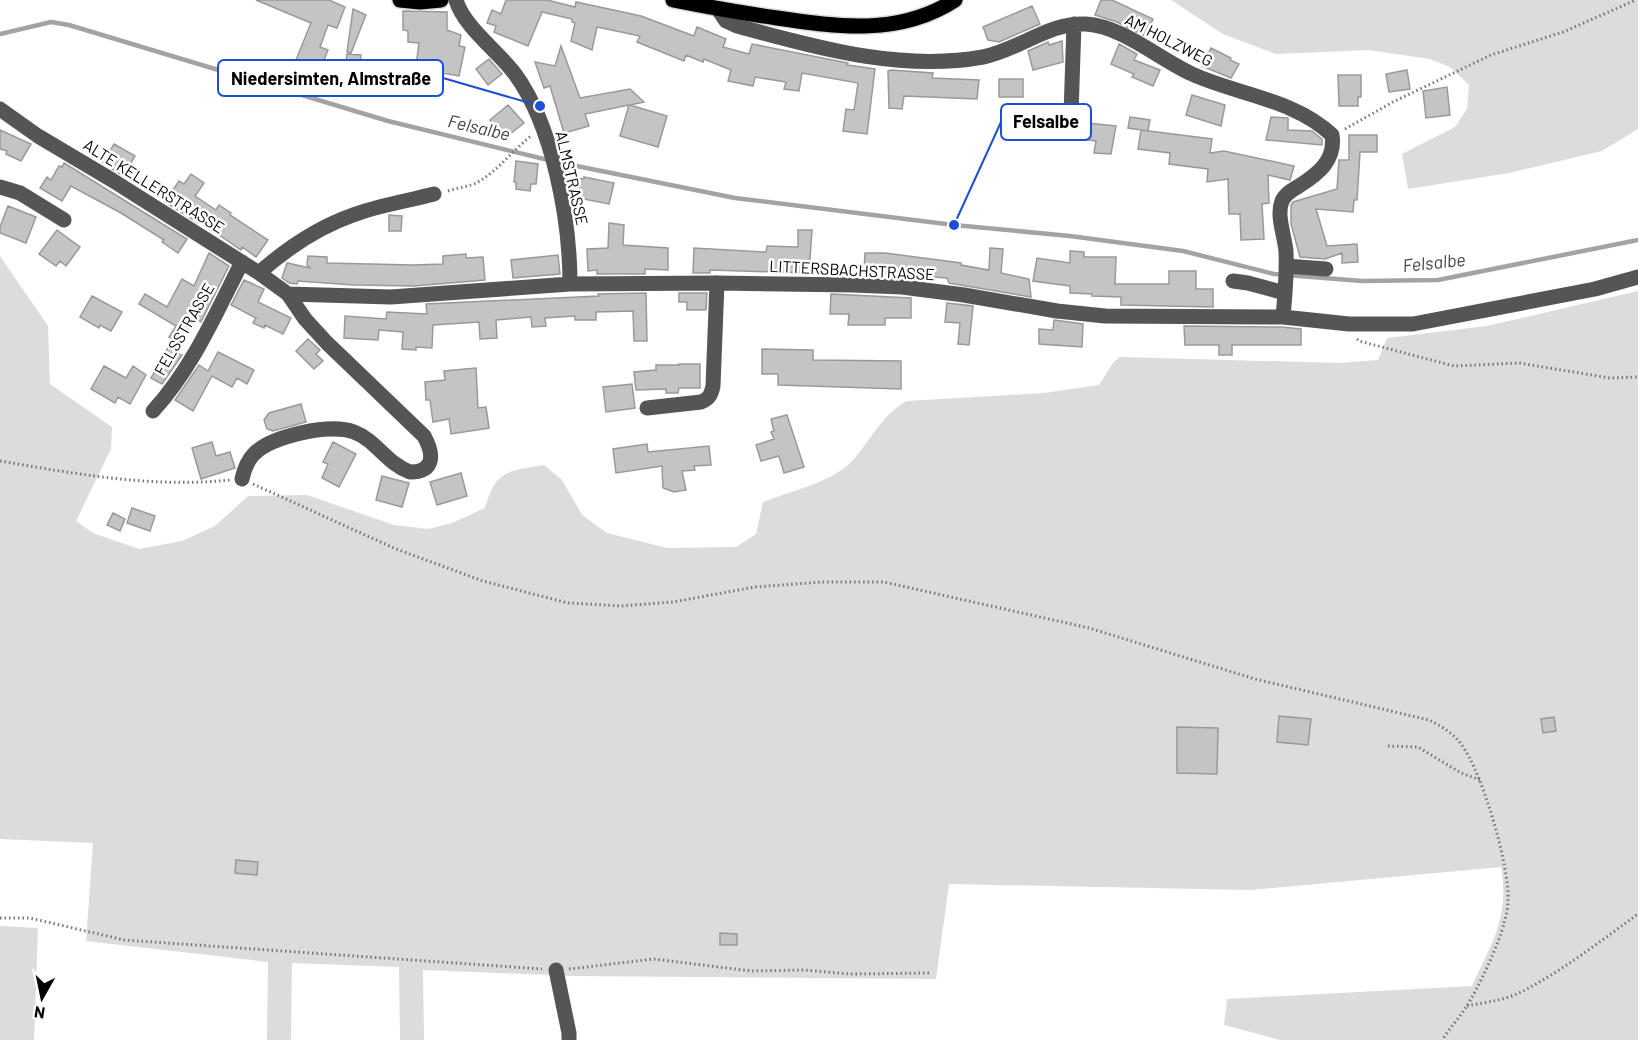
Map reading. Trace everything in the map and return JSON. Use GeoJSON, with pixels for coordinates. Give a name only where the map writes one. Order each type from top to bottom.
{"type":"FeatureCollection","features":[{"type":"Feature","properties":{"kind":"main road"},"geometry":{"type":"LineString","coordinates":[[400,0],[435,0]]}},
{"type":"Feature","properties":{"kind":"main road"},"geometry":{"type":"LineString","coordinates":[[673,0],[718,9],[853,27],[899,22],[920,16],[955,0]]}},
{"type":"Feature","properties":{"kind":"street","name":"ALMSTRASSE"},"geometry":{"type":"LineString","coordinates":[[456,0],[458,7],[472,27],[515,74],[542,128],[554,169],[566,227],[570,284]]}},
{"type":"Feature","properties":{"kind":"street","name":"AM HOLZWEG"},"geometry":{"type":"LineString","coordinates":[[718,9],[726,21],[737,26],[807,45],[880,58],[915,61],[941,62],[986,56],[1006,50],[1054,28],[1074,24],[1100,26],[1190,74],[1287,107],[1312,119],[1332,135]]}},
{"type":"Feature","properties":{"kind":"street"},"geometry":{"type":"LineString","coordinates":[[1071,114],[1074,24]]}},
{"type":"Feature","properties":{"kind":"street","name":"ALTE KELLERSTRASSE"},"geometry":{"type":"LineString","coordinates":[[0,109],[38,136],[242,262],[288,294]]}},
{"type":"Feature","properties":{"kind":"street"},"geometry":{"type":"LineString","coordinates":[[1283,317],[1286,251],[1280,217],[1281,202],[1287,194],[1309,180],[1326,163],[1333,150],[1332,135]]}},
{"type":"Feature","properties":{"kind":"street"},"geometry":{"type":"LineString","coordinates":[[0,187],[20,193],[64,220]]}},
{"type":"Feature","properties":{"kind":"street"},"geometry":{"type":"LineString","coordinates":[[259,273],[281,255],[337,222],[370,210],[434,194]]}},
{"type":"Feature","properties":{"kind":"street","name":"FELSSTRASSE"},"geometry":{"type":"LineString","coordinates":[[153,411],[194,353],[242,262]]}},
{"type":"Feature","properties":{"kind":"street"},"geometry":{"type":"LineString","coordinates":[[1286,267],[1326,269]]}},
{"type":"Feature","properties":{"kind":"street","name":"LITTERSBACHSTRASSE"},"geometry":{"type":"LineString","coordinates":[[288,294],[391,297],[570,284],[717,283],[902,287],[1057,311],[1105,316],[1283,317],[1349,324],[1413,324],[1595,288],[1638,277]]}},
{"type":"Feature","properties":{"kind":"street"},"geometry":{"type":"LineString","coordinates":[[1233,281],[1285,289]]}},
{"type":"Feature","properties":{"kind":"street"},"geometry":{"type":"LineString","coordinates":[[646,408],[700,402],[707,400],[711,395],[717,283]]}},
{"type":"Feature","properties":{"kind":"street"},"geometry":{"type":"LineString","coordinates":[[242,479],[249,460],[268,444],[306,432],[328,429],[343,429],[360,435],[394,464],[410,472],[425,468],[430,464],[432,457],[424,436],[304,319],[288,294]]}},
{"type":"Feature","properties":{"kind":"street"},"geometry":{"type":"LineString","coordinates":[[556,970],[569,1040]]}},
{"type":"Feature","properties":{"kind":"path"},"geometry":{"type":"LineString","coordinates":[[1332,135],[1393,102],[1491,55],[1563,32],[1636,0]]}},
{"type":"Feature","properties":{"kind":"path"},"geometry":{"type":"LineString","coordinates":[[434,194],[476,183],[496,169],[514,149],[542,128]]}},
{"type":"Feature","properties":{"kind":"path"},"geometry":{"type":"LineString","coordinates":[[1349,324],[1359,341],[1454,366],[1519,363],[1610,378],[1638,377]]}},
{"type":"Feature","properties":{"kind":"path"},"geometry":{"type":"LineString","coordinates":[[0,461],[79,474],[159,483],[242,479],[396,549],[483,581],[568,603],[621,606],[673,602],[755,587],[822,582],[884,582],[1089,628],[1254,679],[1429,720],[1444,728],[1460,743],[1471,759],[1480,780],[1505,866],[1508,901],[1500,936],[1467,1006],[1442,1040]]}},
{"type":"Feature","properties":{"kind":"path"},"geometry":{"type":"LineString","coordinates":[[1388,746],[1418,747],[1461,773],[1480,780]]}},
{"type":"Feature","properties":{"kind":"path"},"geometry":{"type":"LineString","coordinates":[[1467,1006],[1501,1000],[1525,990],[1584,953],[1638,914]]}},
{"type":"Feature","properties":{"kind":"path"},"geometry":{"type":"LineString","coordinates":[[0,918],[30,918],[124,940],[556,970],[654,959],[751,971],[804,969],[850,974],[929,973]]}},
{"type":"Feature","properties":{"kind":"shaded area"},"geometry":{"type":"Polygon","coordinates":[[[1171,0],[1638,0],[1638,129],[1602,151],[1509,173],[1408,189],[1402,154],[1455,127],[1467,109],[1469,85],[1450,67],[1430,59],[1368,50],[1276,54],[1223,34],[1171,0]]]}},
{"type":"Feature","properties":{"kind":"shaded area"},"geometry":{"type":"Polygon","coordinates":[[[0,256],[48,326],[50,384],[112,427],[111,449],[76,521],[93,533],[139,549],[182,541],[215,526],[248,496],[307,495],[394,525],[428,529],[452,523],[485,508],[489,495],[499,479],[512,471],[544,465],[562,480],[582,515],[607,533],[667,548],[736,547],[756,534],[763,502],[819,482],[840,471],[855,457],[889,414],[907,401],[1044,393],[1099,385],[1113,363],[1120,357],[1340,363],[1378,360],[1387,338],[1487,326],[1638,291],[1638,1040],[1280,1040],[1224,1025],[1227,999],[1472,986],[1492,942],[1501,915],[1503,884],[1501,867],[1250,890],[949,884],[936,979],[575,976],[423,970],[424,1040],[400,1040],[399,967],[292,963],[291,1040],[267,1040],[268,962],[86,941],[93,843],[0,839],[0,256]]]}},
{"type":"Feature","properties":{"kind":"shaded area"},"geometry":{"type":"Polygon","coordinates":[[[0,926],[38,928],[34,1040],[0,1040],[0,926]]]}},
{"type":"Feature","properties":{"kind":"building"},"geometry":{"type":"Polygon","coordinates":[[[256,0],[329,0],[345,7],[337,28],[328,25],[320,47],[328,50],[315,82],[291,72],[311,23],[256,0]]]}},
{"type":"Feature","properties":{"kind":"building"},"geometry":{"type":"Polygon","coordinates":[[[506,0],[547,0],[575,7],[576,2],[641,16],[694,36],[697,27],[726,39],[723,47],[749,54],[752,44],[875,69],[867,134],[843,131],[846,109],[854,110],[858,83],[802,73],[799,91],[784,89],[786,82],[755,77],[753,86],[728,81],[731,70],[704,59],[703,62],[686,55],[684,61],[637,42],[640,36],[597,27],[592,50],[571,41],[575,23],[572,19],[542,12],[528,46],[494,32],[496,26],[487,23],[492,10],[501,14],[506,0]]]}},
{"type":"Feature","properties":{"kind":"building"},"geometry":{"type":"Polygon","coordinates":[[[1101,0],[1112,0],[1153,19],[1145,36],[1117,22],[1095,15],[1101,0]]]}},
{"type":"Feature","properties":{"kind":"building"},"geometry":{"type":"Polygon","coordinates":[[[1032,6],[1040,24],[999,42],[988,40],[983,27],[1032,6]]]}},
{"type":"Feature","properties":{"kind":"building"},"geometry":{"type":"Polygon","coordinates":[[[353,9],[366,15],[351,53],[347,52],[353,9]]]}},
{"type":"Feature","properties":{"kind":"building"},"geometry":{"type":"Polygon","coordinates":[[[403,11],[447,12],[447,30],[461,35],[459,46],[465,47],[459,76],[436,72],[434,83],[414,80],[419,43],[408,42],[408,31],[403,30],[403,11]]]}},
{"type":"Feature","properties":{"kind":"building"},"geometry":{"type":"Polygon","coordinates":[[[1062,41],[1063,62],[1033,70],[1028,51],[1048,42],[1049,45],[1062,41]]]}},
{"type":"Feature","properties":{"kind":"building"},"geometry":{"type":"Polygon","coordinates":[[[1119,44],[1137,54],[1134,60],[1160,70],[1153,86],[1132,77],[1134,74],[1111,64],[1119,44]]]}},
{"type":"Feature","properties":{"kind":"building"},"geometry":{"type":"Polygon","coordinates":[[[561,46],[580,98],[630,89],[644,102],[630,105],[667,116],[658,147],[620,136],[629,105],[585,114],[589,126],[564,133],[550,86],[544,88],[535,62],[555,66],[561,46]]]}},
{"type":"Feature","properties":{"kind":"building"},"geometry":{"type":"Polygon","coordinates":[[[1211,48],[1239,64],[1231,78],[1202,66],[1211,48]]]}},
{"type":"Feature","properties":{"kind":"building"},"geometry":{"type":"Polygon","coordinates":[[[347,54],[361,55],[357,87],[343,85],[347,54]]]}},
{"type":"Feature","properties":{"kind":"building"},"geometry":{"type":"Polygon","coordinates":[[[489,59],[502,74],[488,85],[476,69],[489,59]]]}},
{"type":"Feature","properties":{"kind":"building"},"geometry":{"type":"Polygon","coordinates":[[[1407,70],[1410,89],[1389,92],[1386,74],[1407,70]]]}},
{"type":"Feature","properties":{"kind":"building"},"geometry":{"type":"Polygon","coordinates":[[[888,71],[933,73],[932,78],[979,80],[977,99],[904,96],[902,109],[889,108],[888,71]]]}},
{"type":"Feature","properties":{"kind":"building"},"geometry":{"type":"Polygon","coordinates":[[[1338,75],[1361,75],[1361,97],[1358,97],[1358,106],[1339,106],[1338,75]]]}},
{"type":"Feature","properties":{"kind":"building"},"geometry":{"type":"Polygon","coordinates":[[[999,79],[1023,79],[1023,97],[999,97],[999,79]]]}},
{"type":"Feature","properties":{"kind":"building"},"geometry":{"type":"Polygon","coordinates":[[[1447,87],[1450,115],[1426,118],[1423,91],[1447,87]]]}},
{"type":"Feature","properties":{"kind":"building"},"geometry":{"type":"Polygon","coordinates":[[[1192,95],[1225,105],[1221,126],[1186,115],[1192,95]]]}},
{"type":"Feature","properties":{"kind":"building"},"geometry":{"type":"Polygon","coordinates":[[[508,105],[524,123],[505,138],[490,120],[508,105]]]}},
{"type":"Feature","properties":{"kind":"building"},"geometry":{"type":"Polygon","coordinates":[[[1130,117],[1150,120],[1148,131],[1128,128],[1130,117]]]}},
{"type":"Feature","properties":{"kind":"building"},"geometry":{"type":"Polygon","coordinates":[[[1271,117],[1288,118],[1288,130],[1312,131],[1322,139],[1322,145],[1266,140],[1271,117]]]}},
{"type":"Feature","properties":{"kind":"building"},"geometry":{"type":"Polygon","coordinates":[[[1077,122],[1116,126],[1111,154],[1094,153],[1096,141],[1075,138],[1077,122]]]}},
{"type":"Feature","properties":{"kind":"building"},"geometry":{"type":"Polygon","coordinates":[[[0,130],[31,144],[21,161],[0,149],[0,130]]]}},
{"type":"Feature","properties":{"kind":"building"},"geometry":{"type":"Polygon","coordinates":[[[1141,130],[1212,139],[1210,153],[1224,151],[1294,166],[1290,180],[1268,175],[1269,203],[1262,204],[1264,239],[1241,240],[1240,214],[1229,214],[1228,179],[1207,182],[1208,169],[1169,164],[1170,153],[1138,149],[1141,130]]]}},
{"type":"Feature","properties":{"kind":"building"},"geometry":{"type":"Polygon","coordinates":[[[1349,135],[1377,135],[1377,152],[1360,152],[1357,200],[1354,200],[1353,212],[1316,209],[1327,246],[1357,244],[1358,262],[1342,263],[1342,253],[1325,259],[1300,257],[1291,224],[1291,205],[1293,202],[1337,189],[1339,160],[1349,160],[1349,135]]]}},
{"type":"Feature","properties":{"kind":"building"},"geometry":{"type":"Polygon","coordinates":[[[114,144],[135,156],[123,176],[103,163],[114,144]]]}},
{"type":"Feature","properties":{"kind":"building"},"geometry":{"type":"Polygon","coordinates":[[[516,161],[538,164],[536,184],[531,184],[530,191],[516,189],[516,182],[514,182],[516,161]]]}},
{"type":"Feature","properties":{"kind":"building"},"geometry":{"type":"Polygon","coordinates":[[[64,163],[187,239],[178,253],[162,242],[164,240],[121,213],[71,186],[62,201],[40,188],[47,177],[51,180],[59,166],[62,167],[64,163]]]}},
{"type":"Feature","properties":{"kind":"building"},"geometry":{"type":"Polygon","coordinates":[[[191,174],[204,183],[195,196],[216,210],[219,205],[268,240],[256,257],[165,202],[179,181],[184,184],[191,174]]]}},
{"type":"Feature","properties":{"kind":"building"},"geometry":{"type":"Polygon","coordinates":[[[584,177],[614,183],[609,204],[573,197],[577,178],[584,179],[584,177]]]}},
{"type":"Feature","properties":{"kind":"building"},"geometry":{"type":"Polygon","coordinates":[[[8,206],[36,217],[26,243],[0,233],[8,206]]]}},
{"type":"Feature","properties":{"kind":"building"},"geometry":{"type":"Polygon","coordinates":[[[389,215],[402,216],[401,231],[389,231],[389,215]]]}},
{"type":"Feature","properties":{"kind":"building"},"geometry":{"type":"Polygon","coordinates":[[[609,223],[624,225],[623,245],[668,248],[668,270],[645,269],[645,274],[597,274],[597,270],[588,271],[587,249],[608,248],[609,223]]]}},
{"type":"Feature","properties":{"kind":"building"},"geometry":{"type":"Polygon","coordinates":[[[57,230],[80,247],[66,266],[60,261],[56,266],[39,254],[57,230]]]}},
{"type":"Feature","properties":{"kind":"building"},"geometry":{"type":"Polygon","coordinates":[[[798,230],[812,230],[809,273],[710,270],[710,273],[693,273],[694,248],[766,252],[767,246],[798,247],[798,230]]]}},
{"type":"Feature","properties":{"kind":"building"},"geometry":{"type":"Polygon","coordinates":[[[990,248],[1003,249],[1001,273],[1029,279],[1031,297],[949,283],[947,278],[864,272],[865,253],[885,253],[961,263],[961,265],[989,270],[990,248]]]}},
{"type":"Feature","properties":{"kind":"building"},"geometry":{"type":"Polygon","coordinates":[[[1070,251],[1084,252],[1084,257],[1116,257],[1115,284],[1169,284],[1169,271],[1196,271],[1196,289],[1213,289],[1213,307],[1121,305],[1121,297],[1070,293],[1070,286],[1033,281],[1037,258],[1070,263],[1070,251]]]}},
{"type":"Feature","properties":{"kind":"building"},"geometry":{"type":"Polygon","coordinates":[[[209,253],[229,266],[201,322],[195,318],[181,344],[169,337],[176,326],[139,304],[145,294],[167,307],[182,279],[194,286],[209,253]]]}},
{"type":"Feature","properties":{"kind":"building"},"geometry":{"type":"Polygon","coordinates":[[[466,254],[466,258],[483,257],[485,280],[414,286],[298,281],[297,284],[289,283],[282,278],[287,263],[310,268],[307,265],[308,256],[327,257],[327,263],[413,265],[443,264],[443,256],[466,254]]]}},
{"type":"Feature","properties":{"kind":"building"},"geometry":{"type":"Polygon","coordinates":[[[558,255],[560,274],[513,278],[511,260],[558,255]]]}},
{"type":"Feature","properties":{"kind":"building"},"geometry":{"type":"Polygon","coordinates":[[[244,280],[264,289],[258,302],[291,318],[283,334],[265,325],[264,328],[253,323],[256,318],[231,305],[244,280]]]}},
{"type":"Feature","properties":{"kind":"building"},"geometry":{"type":"Polygon","coordinates":[[[646,293],[647,341],[634,341],[633,311],[596,312],[596,320],[575,320],[575,316],[545,318],[546,326],[532,327],[531,317],[496,320],[497,338],[480,339],[479,322],[433,325],[432,348],[416,347],[416,350],[402,349],[403,332],[379,330],[378,340],[344,338],[345,316],[386,319],[387,312],[427,314],[426,304],[646,293]]]}},
{"type":"Feature","properties":{"kind":"building"},"geometry":{"type":"Polygon","coordinates":[[[679,293],[707,293],[706,310],[687,310],[687,302],[679,302],[679,293]]]}},
{"type":"Feature","properties":{"kind":"building"},"geometry":{"type":"Polygon","coordinates":[[[831,294],[911,298],[911,318],[885,318],[885,325],[848,325],[849,314],[830,314],[831,294]]]}},
{"type":"Feature","properties":{"kind":"building"},"geometry":{"type":"Polygon","coordinates":[[[92,296],[122,312],[111,331],[100,325],[99,328],[80,317],[92,296]]]}},
{"type":"Feature","properties":{"kind":"building"},"geometry":{"type":"Polygon","coordinates":[[[947,303],[973,306],[969,345],[958,344],[960,323],[945,322],[947,303]]]}},
{"type":"Feature","properties":{"kind":"building"},"geometry":{"type":"Polygon","coordinates":[[[1054,320],[1083,324],[1082,347],[1039,344],[1039,329],[1053,330],[1054,320]]]}},
{"type":"Feature","properties":{"kind":"building"},"geometry":{"type":"Polygon","coordinates":[[[1184,326],[1301,329],[1301,345],[1232,345],[1232,355],[1219,355],[1219,345],[1185,345],[1184,326]]]}},
{"type":"Feature","properties":{"kind":"building"},"geometry":{"type":"Polygon","coordinates":[[[308,339],[320,350],[316,354],[323,361],[314,369],[296,351],[308,339]]]}},
{"type":"Feature","properties":{"kind":"building"},"geometry":{"type":"Polygon","coordinates":[[[170,344],[179,349],[177,353],[182,355],[162,384],[151,378],[170,344]]]}},
{"type":"Feature","properties":{"kind":"building"},"geometry":{"type":"Polygon","coordinates":[[[762,349],[813,350],[813,360],[901,361],[901,389],[778,385],[778,374],[762,374],[762,349]]]}},
{"type":"Feature","properties":{"kind":"building"},"geometry":{"type":"Polygon","coordinates":[[[218,352],[254,370],[247,384],[237,378],[232,387],[212,376],[193,411],[175,400],[199,365],[208,371],[218,352]]]}},
{"type":"Feature","properties":{"kind":"building"},"geometry":{"type":"Polygon","coordinates":[[[700,364],[700,388],[679,388],[678,393],[666,393],[666,389],[636,390],[634,372],[656,370],[656,365],[700,364]]]}},
{"type":"Feature","properties":{"kind":"building"},"geometry":{"type":"Polygon","coordinates":[[[104,366],[126,378],[133,366],[146,375],[130,404],[118,397],[115,403],[91,389],[104,366]]]}},
{"type":"Feature","properties":{"kind":"building"},"geometry":{"type":"Polygon","coordinates":[[[476,368],[478,408],[486,407],[489,428],[451,434],[449,419],[433,422],[430,400],[426,400],[425,382],[445,380],[444,371],[476,368]]]}},
{"type":"Feature","properties":{"kind":"building"},"geometry":{"type":"Polygon","coordinates":[[[632,384],[635,408],[606,412],[603,387],[632,384]]]}},
{"type":"Feature","properties":{"kind":"building"},"geometry":{"type":"Polygon","coordinates":[[[301,404],[306,422],[273,431],[267,429],[264,420],[269,413],[301,404]]]}},
{"type":"Feature","properties":{"kind":"building"},"geometry":{"type":"Polygon","coordinates":[[[787,415],[804,467],[784,473],[779,456],[761,461],[756,445],[774,439],[771,432],[774,431],[771,419],[787,415]]]}},
{"type":"Feature","properties":{"kind":"building"},"geometry":{"type":"Polygon","coordinates":[[[212,442],[216,456],[230,452],[235,468],[201,479],[192,448],[212,442]]]}},
{"type":"Feature","properties":{"kind":"building"},"geometry":{"type":"Polygon","coordinates":[[[333,442],[356,454],[339,487],[322,478],[328,464],[323,462],[333,442]]]}},
{"type":"Feature","properties":{"kind":"building"},"geometry":{"type":"Polygon","coordinates":[[[647,444],[648,452],[709,446],[711,465],[694,466],[695,470],[682,471],[686,490],[674,492],[663,488],[662,466],[616,473],[613,449],[647,444]]]}},
{"type":"Feature","properties":{"kind":"building"},"geometry":{"type":"Polygon","coordinates":[[[461,473],[467,496],[437,505],[430,482],[461,473]]]}},
{"type":"Feature","properties":{"kind":"building"},"geometry":{"type":"Polygon","coordinates":[[[382,476],[409,483],[402,507],[376,500],[382,476]]]}},
{"type":"Feature","properties":{"kind":"building"},"geometry":{"type":"Polygon","coordinates":[[[132,508],[155,516],[150,531],[127,523],[132,508]]]}},
{"type":"Feature","properties":{"kind":"building"},"geometry":{"type":"Polygon","coordinates":[[[113,513],[125,519],[120,531],[107,525],[113,513]]]}},
{"type":"Feature","properties":{"kind":"building"},"geometry":{"type":"Polygon","coordinates":[[[1279,716],[1311,719],[1308,745],[1277,742],[1279,716]]]}},
{"type":"Feature","properties":{"kind":"building"},"geometry":{"type":"Polygon","coordinates":[[[1554,717],[1556,731],[1543,733],[1541,719],[1554,717]]]}},
{"type":"Feature","properties":{"kind":"building"},"geometry":{"type":"Polygon","coordinates":[[[1177,727],[1218,728],[1217,774],[1177,773],[1177,727]]]}},
{"type":"Feature","properties":{"kind":"building"},"geometry":{"type":"Polygon","coordinates":[[[236,860],[258,862],[257,875],[235,873],[236,860]]]}},
{"type":"Feature","properties":{"kind":"building"},"geometry":{"type":"Polygon","coordinates":[[[720,933],[737,934],[737,945],[720,945],[720,933]]]}},
{"type":"Feature","properties":{"kind":"waterway","name":"Felsalbe"},"geometry":{"type":"LineString","coordinates":[[0,34],[51,22],[69,25],[388,121],[548,160]]}},
{"type":"Feature","properties":{"kind":"waterway","name":"Felsalbe"},"geometry":{"type":"LineString","coordinates":[[557,162],[735,198],[954,225],[1070,236],[1183,251],[1274,274],[1362,281],[1438,280],[1638,240]]}},
{"type":"Feature","properties":{"kind":"place","name":"Niedersimten, Almstraße"},"geometry":{"type":"Point","coordinates":[540,106]}},
{"type":"Feature","properties":{"kind":"place","name":"Felsalbe"},"geometry":{"type":"Point","coordinates":[954,225]}}]}
